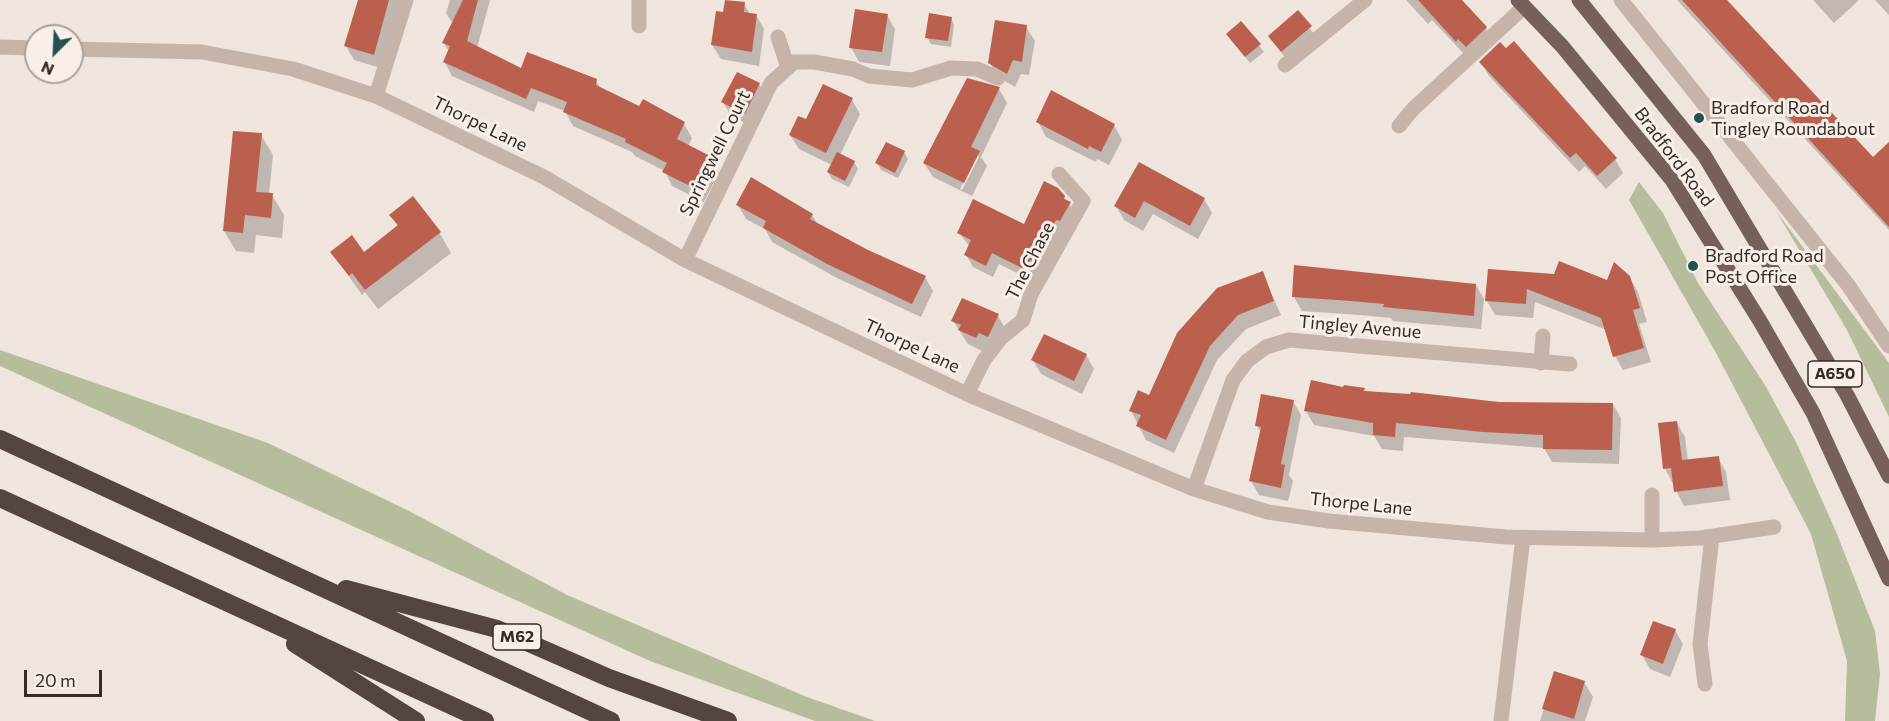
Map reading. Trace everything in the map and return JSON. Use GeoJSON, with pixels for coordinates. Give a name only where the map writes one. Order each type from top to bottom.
{"type":"FeatureCollection","features":[{"type":"Feature","properties":{"kind":"highway","name":"M62"},"geometry":{"type":"LineString","coordinates":[[0,439],[611,721]]}},
{"type":"Feature","properties":{"kind":"highway"},"geometry":{"type":"LineString","coordinates":[[0,498],[485,721]]}},
{"type":"Feature","properties":{"kind":"highway","name":"M62"},"geometry":{"type":"LineString","coordinates":[[298,576],[496,628],[609,678],[728,721]]}},
{"type":"Feature","properties":{"kind":"highway"},"geometry":{"type":"LineString","coordinates":[[238,608],[416,721]]}},
{"type":"Feature","properties":{"kind":"main road","name":"Bradford Road"},"geometry":{"type":"LineString","coordinates":[[1579,0],[1704,155],[1847,395],[1889,476]]}},
{"type":"Feature","properties":{"kind":"main road","name":"Bradford Road"},"geometry":{"type":"LineString","coordinates":[[1521,3],[1562,46],[1672,180],[1760,321],[1813,413],[1889,579]]}},
{"type":"Feature","properties":{"kind":"street"},"geometry":{"type":"LineString","coordinates":[[376,96],[406,0]]}},
{"type":"Feature","properties":{"kind":"street"},"geometry":{"type":"LineString","coordinates":[[639,0],[639,26]]}},
{"type":"Feature","properties":{"kind":"street"},"geometry":{"type":"LineString","coordinates":[[1285,65],[1365,0]]}},
{"type":"Feature","properties":{"kind":"street"},"geometry":{"type":"LineString","coordinates":[[1621,0],[1848,285],[1889,346]]}},
{"type":"Feature","properties":{"kind":"street"},"geometry":{"type":"LineString","coordinates":[[1399,126],[1413,109],[1521,3]]}},
{"type":"Feature","properties":{"kind":"street"},"geometry":{"type":"LineString","coordinates":[[778,37],[788,68],[794,62],[814,62],[853,69],[869,76],[912,80],[951,68],[977,69],[998,78]]}},
{"type":"Feature","properties":{"kind":"street"},"geometry":{"type":"LineString","coordinates":[[0,47],[24,48]]}},
{"type":"Feature","properties":{"kind":"street","name":"Thorpe Lane"},"geometry":{"type":"LineString","coordinates":[[84,49],[202,52],[293,69],[376,96],[544,177],[685,260],[967,394],[1194,489],[1268,512],[1329,521],[1523,538],[1652,540],[1713,536],[1774,527]]}},
{"type":"Feature","properties":{"kind":"street","name":"Springwell Court"},"geometry":{"type":"LineString","coordinates":[[685,260],[771,83],[788,68]]}},
{"type":"Feature","properties":{"kind":"street","name":"The Chase"},"geometry":{"type":"LineString","coordinates":[[967,394],[996,345],[1023,320],[1031,294],[1083,201],[1059,174]]}},
{"type":"Feature","properties":{"kind":"street"},"geometry":{"type":"LineString","coordinates":[[1542,363],[1543,336]]}},
{"type":"Feature","properties":{"kind":"street","name":"Tingley Avenue"},"geometry":{"type":"LineString","coordinates":[[1194,489],[1233,380],[1247,361],[1266,347],[1289,339],[1315,340],[1340,346],[1570,364]]}},
{"type":"Feature","properties":{"kind":"street"},"geometry":{"type":"LineString","coordinates":[[1652,495],[1652,540]]}},
{"type":"Feature","properties":{"kind":"street"},"geometry":{"type":"LineString","coordinates":[[1705,684],[1700,644],[1713,536]]}},
{"type":"Feature","properties":{"kind":"street"},"geometry":{"type":"LineString","coordinates":[[1501,721],[1523,538]]}},
{"type":"Feature","properties":{"kind":"green space"},"geometry":{"type":"Polygon","coordinates":[[[1639,182],[1663,213],[1698,283],[1765,385],[1797,444],[1837,534],[1875,631],[1880,674],[1875,721],[1845,721],[1847,661],[1811,534],[1715,351],[1629,200],[1639,182]]]}},
{"type":"Feature","properties":{"kind":"green space"},"geometry":{"type":"Polygon","coordinates":[[[1776,211],[1889,363],[1889,417],[1847,330],[1776,211]]]}},
{"type":"Feature","properties":{"kind":"green space"},"geometry":{"type":"Polygon","coordinates":[[[0,350],[268,443],[409,511],[567,595],[807,697],[875,721],[815,721],[650,661],[0,366],[0,350]]]}},
{"type":"Feature","properties":{"kind":"building"},"geometry":{"type":"Polygon","coordinates":[[[358,0],[389,0],[374,55],[344,46],[358,0]]]}},
{"type":"Feature","properties":{"kind":"building"},"geometry":{"type":"Polygon","coordinates":[[[463,0],[478,0],[467,41],[521,68],[527,52],[597,79],[596,85],[639,106],[643,99],[685,122],[677,139],[712,157],[696,189],[662,172],[667,163],[625,142],[626,139],[563,112],[567,102],[531,88],[526,99],[443,62],[450,46],[442,43],[463,0]]]}},
{"type":"Feature","properties":{"kind":"building"},"geometry":{"type":"Polygon","coordinates":[[[725,0],[745,2],[744,12],[757,14],[752,52],[711,45],[716,11],[723,12],[725,0]]]}},
{"type":"Feature","properties":{"kind":"building"},"geometry":{"type":"Polygon","coordinates":[[[1418,0],[1462,0],[1487,27],[1466,47],[1458,39],[1456,42],[1418,0]]]}},
{"type":"Feature","properties":{"kind":"building"},"geometry":{"type":"Polygon","coordinates":[[[1682,0],[1727,0],[1873,157],[1889,142],[1889,227],[1682,0]]]}},
{"type":"Feature","properties":{"kind":"building"},"geometry":{"type":"Polygon","coordinates":[[[855,9],[888,14],[882,52],[849,48],[855,9]]]}},
{"type":"Feature","properties":{"kind":"building"},"geometry":{"type":"Polygon","coordinates":[[[1298,10],[1312,26],[1281,52],[1268,36],[1298,10]]]}},
{"type":"Feature","properties":{"kind":"building"},"geometry":{"type":"Polygon","coordinates":[[[929,13],[952,17],[948,41],[925,38],[929,13]]]}},
{"type":"Feature","properties":{"kind":"building"},"geometry":{"type":"Polygon","coordinates":[[[995,20],[1027,25],[1022,62],[1013,60],[1007,74],[988,63],[995,20]]]}},
{"type":"Feature","properties":{"kind":"building"},"geometry":{"type":"Polygon","coordinates":[[[1241,21],[1261,44],[1245,57],[1226,34],[1241,21]]]}},
{"type":"Feature","properties":{"kind":"building"},"geometry":{"type":"Polygon","coordinates":[[[1514,41],[1617,158],[1597,176],[1576,153],[1570,158],[1479,62],[1500,42],[1506,48],[1514,41]]]}},
{"type":"Feature","properties":{"kind":"building"},"geometry":{"type":"Polygon","coordinates":[[[737,72],[760,83],[745,114],[721,102],[737,72]]]}},
{"type":"Feature","properties":{"kind":"building"},"geometry":{"type":"Polygon","coordinates":[[[967,78],[1000,87],[971,147],[980,151],[964,183],[923,163],[967,78]]]}},
{"type":"Feature","properties":{"kind":"building"},"geometry":{"type":"Polygon","coordinates":[[[823,84],[853,98],[826,153],[789,135],[798,116],[806,119],[823,84]]]}},
{"type":"Feature","properties":{"kind":"building"},"geometry":{"type":"Polygon","coordinates":[[[1051,90],[1115,124],[1101,152],[1089,146],[1088,149],[1036,122],[1051,90]]]}},
{"type":"Feature","properties":{"kind":"building"},"geometry":{"type":"Polygon","coordinates":[[[233,131],[262,133],[256,192],[273,193],[271,218],[245,215],[243,233],[223,231],[233,131]]]}},
{"type":"Feature","properties":{"kind":"building"},"geometry":{"type":"Polygon","coordinates":[[[886,142],[905,151],[895,173],[875,163],[886,142]]]}},
{"type":"Feature","properties":{"kind":"building"},"geometry":{"type":"Polygon","coordinates":[[[837,152],[855,161],[845,181],[827,172],[837,152]]]}},
{"type":"Feature","properties":{"kind":"building"},"geometry":{"type":"Polygon","coordinates":[[[1139,162],[1205,198],[1190,226],[1144,201],[1135,218],[1114,206],[1139,162]]]}},
{"type":"Feature","properties":{"kind":"building"},"geometry":{"type":"Polygon","coordinates":[[[751,177],[813,214],[810,219],[868,250],[926,276],[912,304],[827,264],[763,228],[766,221],[736,205],[751,177]]]}},
{"type":"Feature","properties":{"kind":"building"},"geometry":{"type":"Polygon","coordinates":[[[1044,181],[1058,188],[1065,196],[1064,199],[1071,202],[1060,221],[1056,220],[1036,262],[1030,260],[1026,270],[992,253],[986,266],[964,255],[971,240],[957,233],[973,199],[1024,224],[1044,181]]]}},
{"type":"Feature","properties":{"kind":"building"},"geometry":{"type":"Polygon","coordinates":[[[413,196],[441,232],[365,290],[352,273],[349,276],[330,252],[352,235],[364,252],[398,225],[389,215],[413,196]]]}},
{"type":"Feature","properties":{"kind":"building"},"geometry":{"type":"Polygon","coordinates":[[[1559,261],[1607,280],[1614,262],[1630,276],[1640,308],[1633,310],[1644,348],[1613,357],[1601,318],[1527,289],[1526,304],[1485,301],[1488,269],[1554,274],[1559,261]]]}},
{"type":"Feature","properties":{"kind":"building"},"geometry":{"type":"Polygon","coordinates":[[[1294,265],[1476,284],[1474,316],[1383,307],[1384,304],[1292,297],[1294,265]]]}},
{"type":"Feature","properties":{"kind":"building"},"geometry":{"type":"Polygon","coordinates":[[[1263,271],[1274,301],[1238,315],[1210,346],[1166,440],[1136,426],[1141,415],[1129,411],[1138,390],[1149,395],[1177,333],[1217,288],[1263,271]]]}},
{"type":"Feature","properties":{"kind":"building"},"geometry":{"type":"Polygon","coordinates":[[[962,298],[999,314],[988,337],[979,333],[976,338],[958,330],[961,325],[951,321],[962,298]]]}},
{"type":"Feature","properties":{"kind":"building"},"geometry":{"type":"Polygon","coordinates":[[[1044,334],[1087,354],[1074,381],[1031,360],[1044,334]]]}},
{"type":"Feature","properties":{"kind":"building"},"geometry":{"type":"Polygon","coordinates":[[[1311,380],[1343,387],[1344,385],[1365,388],[1364,391],[1410,394],[1411,392],[1499,402],[1613,403],[1612,450],[1543,449],[1543,435],[1483,432],[1396,423],[1395,437],[1373,435],[1373,423],[1304,411],[1311,380]]]}},
{"type":"Feature","properties":{"kind":"building"},"geometry":{"type":"Polygon","coordinates":[[[1261,394],[1294,400],[1281,464],[1285,465],[1281,488],[1249,481],[1261,427],[1255,426],[1261,394]]]}},
{"type":"Feature","properties":{"kind":"building"},"geometry":{"type":"Polygon","coordinates":[[[1677,421],[1682,460],[1719,456],[1723,486],[1674,492],[1671,468],[1663,469],[1658,423],[1677,421]]]}},
{"type":"Feature","properties":{"kind":"building"},"geometry":{"type":"Polygon","coordinates":[[[1653,621],[1676,629],[1663,664],[1640,655],[1653,621]]]}},
{"type":"Feature","properties":{"kind":"building"},"geometry":{"type":"Polygon","coordinates":[[[1554,671],[1585,681],[1574,719],[1542,709],[1554,671]]]}},
{"type":"Feature","properties":{"kind":"place","name":"Bradford Road Tingley Roundabout"},"geometry":{"type":"Point","coordinates":[1699,118]}},
{"type":"Feature","properties":{"kind":"place","name":"Bradford Road Post Office"},"geometry":{"type":"Point","coordinates":[1693,266]}}]}
